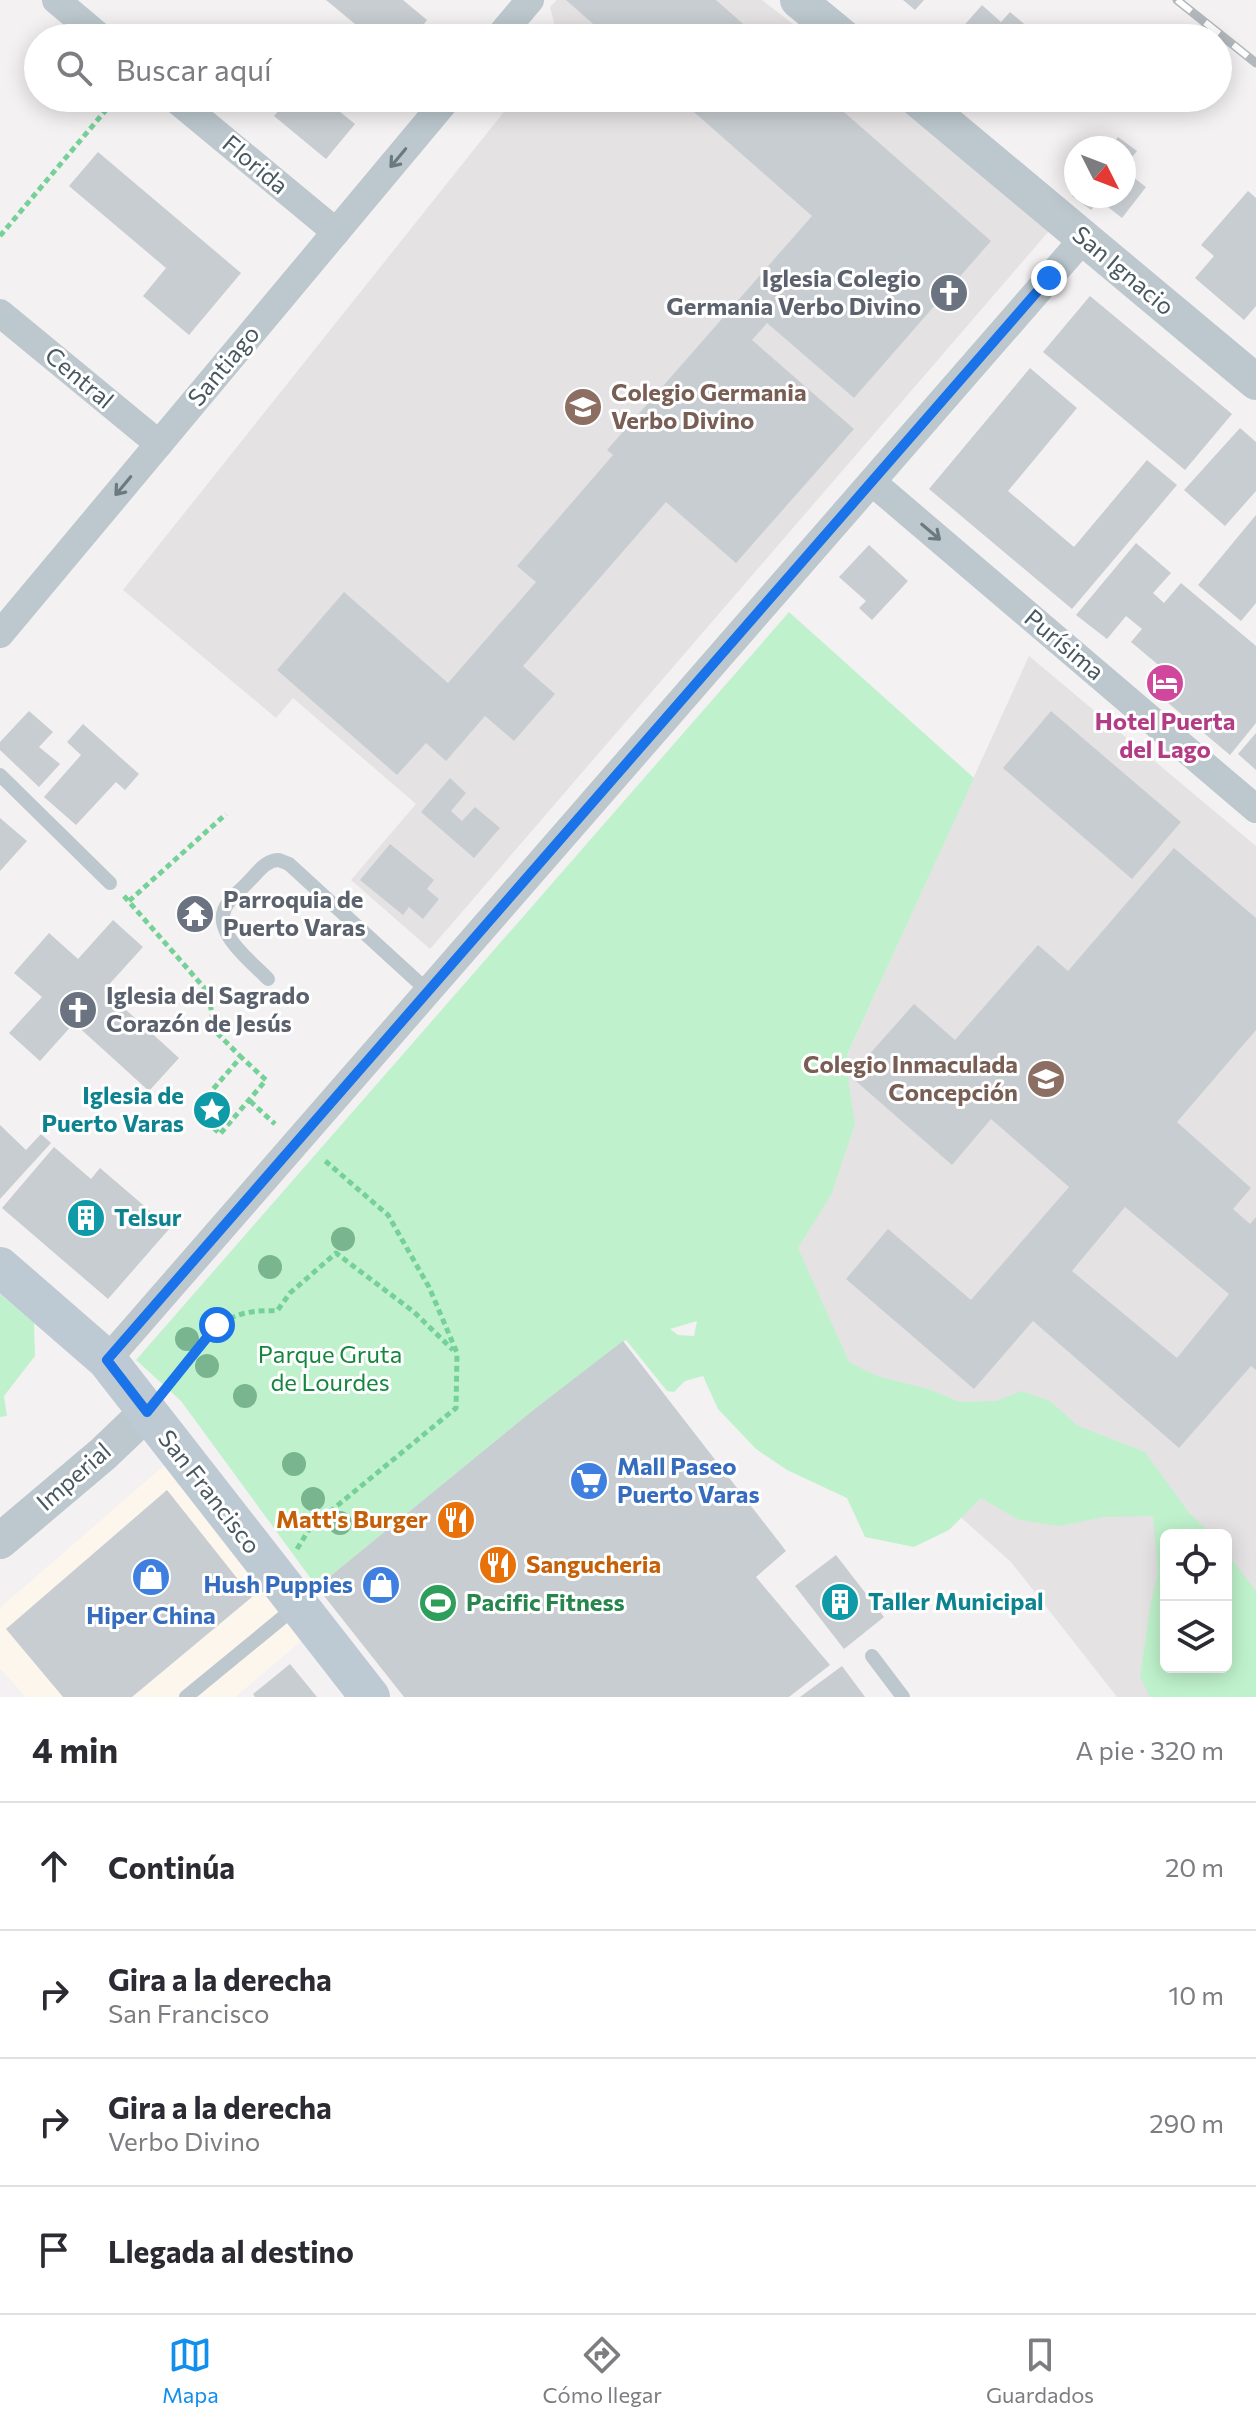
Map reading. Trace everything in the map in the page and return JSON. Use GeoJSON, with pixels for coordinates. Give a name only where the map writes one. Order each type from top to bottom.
{"type":"FeatureCollection","features":[{"type":"Feature","properties":{"kind":"main road","name":"San Francisco"},"geometry":{"type":"LineString","coordinates":[[0,1267],[107,1360],[370,1697]]}},
{"type":"Feature","properties":{"kind":"street"},"geometry":{"type":"LineString","coordinates":[[56,0],[84,24]]}},
{"type":"Feature","properties":{"kind":"street"},"geometry":{"type":"LineString","coordinates":[[510,24],[530,0]]}},
{"type":"Feature","properties":{"kind":"street"},"geometry":{"type":"LineString","coordinates":[[798,0],[827,24]]}},
{"type":"Feature","properties":{"kind":"street","name":"Florida"},"geometry":{"type":"LineString","coordinates":[[191,112],[336,232]]}},
{"type":"Feature","properties":{"kind":"street","name":"Santiago"},"geometry":{"type":"LineString","coordinates":[[0,634],[436,112]]}},
{"type":"Feature","properties":{"kind":"street","name":"San Ignacio"},"geometry":{"type":"LineString","coordinates":[[933,112],[1256,382]]}},
{"type":"Feature","properties":{"kind":"street"},"geometry":{"type":"LineString","coordinates":[[107,1360],[1084,238]]}},
{"type":"Feature","properties":{"kind":"street","name":"Central"},"geometry":{"type":"LineString","coordinates":[[0,313],[159,444]]}},
{"type":"Feature","properties":{"kind":"street","name":"Purísima"},"geometry":{"type":"LineString","coordinates":[[872,482],[1256,809]]}},
{"type":"Feature","properties":{"kind":"street","name":"Imperial"},"geometry":{"type":"LineString","coordinates":[[0,1541],[103,1454],[147,1412]]}},
{"type":"Feature","properties":{"kind":"lane"},"geometry":{"type":"LineString","coordinates":[[0,775],[110,883]]}},
{"type":"Feature","properties":{"kind":"lane"},"geometry":{"type":"LineString","coordinates":[[268,979],[231,940],[225,931],[223,918],[226,905],[266,864],[279,860],[289,864],[429,992]]}},
{"type":"Feature","properties":{"kind":"lane"},"geometry":{"type":"LineString","coordinates":[[186,1697],[288,1592]]}},
{"type":"Feature","properties":{"kind":"lane"},"geometry":{"type":"LineString","coordinates":[[872,1656],[903,1697]]}},
{"type":"Feature","properties":{"kind":"path"},"geometry":{"type":"LineString","coordinates":[[0,236],[104,112]]}},
{"type":"Feature","properties":{"kind":"path"},"geometry":{"type":"LineString","coordinates":[[129,901],[226,814]]}},
{"type":"Feature","properties":{"kind":"path"},"geometry":{"type":"LineString","coordinates":[[110,883],[208,992],[215,1031],[223,1042],[241,1057],[266,1080],[220,1134],[195,1110],[241,1057]]}},
{"type":"Feature","properties":{"kind":"path"},"geometry":{"type":"LineString","coordinates":[[288,1592],[310,1528],[456,1408],[457,1353],[429,1287],[388,1215],[301,1139]]}},
{"type":"Feature","properties":{"kind":"path"},"geometry":{"type":"LineString","coordinates":[[147,1412],[217,1325],[247,1310],[277,1311],[290,1293],[336,1253],[414,1312],[457,1353]]}},
{"type":"Feature","properties":{"kind":"shaded area"},"geometry":{"type":"Polygon","coordinates":[[[557,0],[762,0],[793,24],[554,24],[550,7],[557,0]]]}},
{"type":"Feature","properties":{"kind":"shaded area","name":"Colegio Germania Verbo Divino"},"geometry":{"type":"Polygon","coordinates":[[[504,112],[908,112],[1055,224],[430,949],[351,880],[416,804],[293,698],[276,718],[123,590],[504,112]]]}},
{"type":"Feature","properties":{"kind":"shaded area","name":"Colegio Inmaculada Concepción"},"geometry":{"type":"Polygon","coordinates":[[[1029,656],[1256,846],[1256,1697],[1117,1697],[1011,1562],[730,1312],[1029,656]]]}},
{"type":"Feature","properties":{"kind":"shaded area","name":"Hiper China"},"geometry":{"type":"Polygon","coordinates":[[[167,1463],[306,1637],[235,1697],[26,1697],[0,1668],[0,1608],[167,1463]]]}},
{"type":"Feature","properties":{"kind":"green space","name":"Parque Gruta de Lourdes"},"geometry":{"type":"Polygon","coordinates":[[[789,612],[974,778],[847,1055],[855,1124],[831,1195],[798,1248],[849,1362],[877,1376],[928,1389],[960,1402],[996,1401],[1021,1391],[1050,1401],[1078,1426],[1145,1452],[1190,1514],[1206,1529],[1160,1529],[1160,1673],[1232,1673],[1232,1560],[1256,1591],[1256,1697],[1150,1697],[1140,1677],[1158,1573],[1153,1516],[1104,1517],[1059,1526],[1019,1520],[981,1498],[949,1530],[914,1547],[865,1537],[847,1498],[787,1470],[756,1449],[718,1409],[703,1376],[685,1381],[674,1392],[667,1391],[626,1340],[532,1411],[317,1587],[181,1401],[136,1360],[789,612]],[[697,1321],[670,1329],[678,1335],[694,1336],[697,1321]]]}},
{"type":"Feature","properties":{"kind":"green space"},"geometry":{"type":"Polygon","coordinates":[[[0,1294],[34,1323],[35,1356],[4,1396],[7,1416],[0,1417],[0,1294]]]}},
{"type":"Feature","properties":{"kind":"building"},"geometry":{"type":"Polygon","coordinates":[[[326,0],[403,0],[427,20],[424,24],[355,24],[326,0]]]}},
{"type":"Feature","properties":{"kind":"building"},"geometry":{"type":"Polygon","coordinates":[[[566,0],[716,0],[743,24],[593,24],[566,0]]]}},
{"type":"Feature","properties":{"kind":"building"},"geometry":{"type":"Polygon","coordinates":[[[903,0],[924,0],[915,10],[903,0]]]}},
{"type":"Feature","properties":{"kind":"building"},"geometry":{"type":"Polygon","coordinates":[[[982,5],[1001,22],[1010,12],[1024,24],[965,24],[982,5]]]}},
{"type":"Feature","properties":{"kind":"building"},"geometry":{"type":"Polygon","coordinates":[[[278,112],[340,112],[355,124],[326,159],[274,116],[278,112]]]}},
{"type":"Feature","properties":{"kind":"building"},"geometry":{"type":"Polygon","coordinates":[[[694,112],[844,112],[991,241],[854,398],[767,323],[752,340],[854,429],[736,563],[666,502],[523,666],[555,694],[514,741],[485,716],[446,761],[426,743],[397,775],[277,670],[344,592],[448,683],[536,582],[517,566],[613,455],[607,450],[812,216],[694,112]]]}},
{"type":"Feature","properties":{"kind":"building"},"geometry":{"type":"Polygon","coordinates":[[[98,152],[241,273],[189,335],[143,296],[166,268],[69,186],[98,152]]]}},
{"type":"Feature","properties":{"kind":"building"},"geometry":{"type":"Polygon","coordinates":[[[1136,179],[1146,187],[1136,200],[1136,179]]]}},
{"type":"Feature","properties":{"kind":"building"},"geometry":{"type":"Polygon","coordinates":[[[1248,191],[1256,198],[1256,306],[1244,320],[1195,278],[1214,256],[1201,245],[1248,191]]]}},
{"type":"Feature","properties":{"kind":"building"},"geometry":{"type":"Polygon","coordinates":[[[1109,208],[1130,208],[1122,218],[1109,208]]]}},
{"type":"Feature","properties":{"kind":"building"},"geometry":{"type":"Polygon","coordinates":[[[1090,296],[1232,414],[1185,470],[1043,352],[1090,296]]]}},
{"type":"Feature","properties":{"kind":"building"},"geometry":{"type":"Polygon","coordinates":[[[1030,368],[1077,408],[1008,491],[1074,547],[1147,460],[1177,485],[1072,609],[929,489],[1030,368]]]}},
{"type":"Feature","properties":{"kind":"building"},"geometry":{"type":"Polygon","coordinates":[[[1240,428],[1256,442],[1256,491],[1225,526],[1184,490],[1240,428]]]}},
{"type":"Feature","properties":{"kind":"building"},"geometry":{"type":"Polygon","coordinates":[[[1256,515],[1256,603],[1241,621],[1198,585],[1256,515]]]}},
{"type":"Feature","properties":{"kind":"building"},"geometry":{"type":"Polygon","coordinates":[[[1136,543],[1171,573],[1153,593],[1164,603],[1181,583],[1256,646],[1256,723],[1230,755],[1148,686],[1162,668],[1131,642],[1142,629],[1126,616],[1107,639],[1076,615],[1136,543]]]}},
{"type":"Feature","properties":{"kind":"building"},"geometry":{"type":"Polygon","coordinates":[[[869,545],[908,581],[872,620],[859,608],[866,601],[839,577],[869,545]]]}},
{"type":"Feature","properties":{"kind":"building"},"geometry":{"type":"Polygon","coordinates":[[[29,711],[53,732],[39,747],[60,764],[39,787],[0,750],[0,742],[29,711]]]}},
{"type":"Feature","properties":{"kind":"building"},"geometry":{"type":"Polygon","coordinates":[[[1051,711],[1181,822],[1132,879],[1003,768],[1051,711]]]}},
{"type":"Feature","properties":{"kind":"building"},"geometry":{"type":"Polygon","coordinates":[[[83,724],[139,774],[125,790],[116,782],[76,825],[44,797],[81,755],[67,742],[83,724]]]}},
{"type":"Feature","properties":{"kind":"building"},"geometry":{"type":"Polygon","coordinates":[[[1256,733],[1256,770],[1238,754],[1256,733]]]}},
{"type":"Feature","properties":{"kind":"building"},"geometry":{"type":"Polygon","coordinates":[[[450,778],[466,793],[451,811],[462,821],[475,807],[500,828],[474,858],[421,812],[450,778]]]}},
{"type":"Feature","properties":{"kind":"building"},"geometry":{"type":"Polygon","coordinates":[[[0,818],[27,841],[0,871],[0,818]]]}},
{"type":"Feature","properties":{"kind":"building"},"geometry":{"type":"Polygon","coordinates":[[[390,844],[434,880],[427,889],[439,899],[423,919],[409,907],[403,915],[360,880],[390,844]]]}},
{"type":"Feature","properties":{"kind":"building"},"geometry":{"type":"Polygon","coordinates":[[[1174,848],[1256,918],[1256,1030],[1177,1122],[1251,1188],[1233,1209],[1250,1224],[1256,1217],[1256,1370],[1251,1366],[1179,1448],[1033,1321],[974,1389],[846,1279],[888,1229],[971,1300],[1069,1187],[991,1119],[952,1165],[850,1076],[914,1004],[955,1040],[1038,945],[1068,971],[1174,848]],[[1125,1207],[1072,1271],[1177,1358],[1229,1294],[1125,1207]]]}},
{"type":"Feature","properties":{"kind":"building","name":"Iglesia del Sagrado Corazón de Jesús"},"geometry":{"type":"Polygon","coordinates":[[[113,920],[143,947],[104,990],[179,1058],[149,1091],[74,1023],[40,1061],[9,1033],[42,997],[14,973],[49,933],[78,959],[113,920]]]}},
{"type":"Feature","properties":{"kind":"building"},"geometry":{"type":"Polygon","coordinates":[[[0,1125],[26,1150],[41,1134],[51,1143],[0,1199],[0,1125]]]}},
{"type":"Feature","properties":{"kind":"building","name":"Telsur"},"geometry":{"type":"Polygon","coordinates":[[[54,1147],[91,1179],[100,1168],[170,1228],[108,1299],[2,1208],[54,1147]]]}},
{"type":"Feature","properties":{"kind":"building","name":"Mall Paseo Puerto Varas"},"geometry":{"type":"Polygon","coordinates":[[[623,1341],[786,1551],[756,1577],[830,1665],[789,1697],[404,1697],[317,1587],[532,1411],[623,1341]]]}},
{"type":"Feature","properties":{"kind":"building","name":"Hiper China"},"geometry":{"type":"Polygon","coordinates":[[[167,1490],[252,1597],[132,1697],[63,1697],[6,1629],[167,1490]]]}},
{"type":"Feature","properties":{"kind":"building","name":"Taller Municipal"},"geometry":{"type":"Polygon","coordinates":[[[836,1555],[884,1617],[844,1649],[795,1586],[836,1555]]]}},
{"type":"Feature","properties":{"kind":"building"},"geometry":{"type":"Polygon","coordinates":[[[290,1664],[317,1697],[255,1697],[253,1694],[290,1664]]]}},
{"type":"Feature","properties":{"kind":"building"},"geometry":{"type":"Polygon","coordinates":[[[842,1666],[865,1697],[800,1697],[842,1666]]]}},
{"type":"Feature","properties":{"kind":"railway"},"geometry":{"type":"LineString","coordinates":[[1177,0],[1207,24]]}},
{"type":"Feature","properties":{"kind":"railway"},"geometry":{"type":"LineString","coordinates":[[1232,44],[1256,63]]}},
{"type":"Feature","properties":{"kind":"place","name":"Iglesia Colegio Germania Verbo Divino"},"geometry":{"type":"Point","coordinates":[949,293]}},
{"type":"Feature","properties":{"kind":"place","name":"Colegio Germania Verbo Divino"},"geometry":{"type":"Point","coordinates":[583,407]}},
{"type":"Feature","properties":{"kind":"place","name":"Hotel Puerta del Lago"},"geometry":{"type":"Point","coordinates":[1165,683]}},
{"type":"Feature","properties":{"kind":"place","name":"Parroquia de Puerto Varas"},"geometry":{"type":"Point","coordinates":[195,914]}},
{"type":"Feature","properties":{"kind":"place","name":"Iglesia del Sagrado Corazón de Jesús"},"geometry":{"type":"Point","coordinates":[78,1010]}},
{"type":"Feature","properties":{"kind":"place","name":"Colegio Inmaculada Concepción"},"geometry":{"type":"Point","coordinates":[1046,1079]}},
{"type":"Feature","properties":{"kind":"place","name":"Iglesia de Puerto Varas"},"geometry":{"type":"Point","coordinates":[212,1110]}},
{"type":"Feature","properties":{"kind":"place","name":"Telsur"},"geometry":{"type":"Point","coordinates":[86,1218]}},
{"type":"Feature","properties":{"kind":"place","name":"Mall Paseo Puerto Varas"},"geometry":{"type":"Point","coordinates":[589,1481]}},
{"type":"Feature","properties":{"kind":"place","name":"Matt's Burger"},"geometry":{"type":"Point","coordinates":[456,1520]}},
{"type":"Feature","properties":{"kind":"place","name":"Sangucheria"},"geometry":{"type":"Point","coordinates":[498,1565]}},
{"type":"Feature","properties":{"kind":"place","name":"Hiper China"},"geometry":{"type":"Point","coordinates":[151,1577]}},
{"type":"Feature","properties":{"kind":"place","name":"Hush Puppies"},"geometry":{"type":"Point","coordinates":[381,1585]}},
{"type":"Feature","properties":{"kind":"place","name":"Taller Municipal"},"geometry":{"type":"Point","coordinates":[840,1602]}},
{"type":"Feature","properties":{"kind":"place","name":"Pacific Fitness"},"geometry":{"type":"Point","coordinates":[438,1603]}},
{"type":"Feature","properties":{"kind":"route"},"geometry":{"type":"LineString","coordinates":[[217,1325],[147,1412],[107,1360],[1049,278]]}}]}
